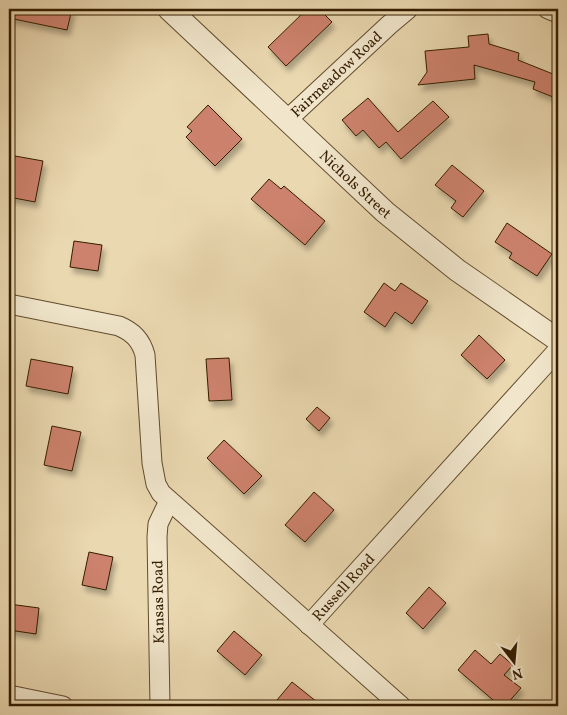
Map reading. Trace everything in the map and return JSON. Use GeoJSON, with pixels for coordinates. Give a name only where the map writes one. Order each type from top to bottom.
{"type":"FeatureCollection","features":[{"type":"Feature","properties":{"kind":"street","name":"Nichols Street"},"geometry":{"type":"LineString","coordinates":[[169,9],[365,193],[420,241],[499,300],[558,340]]}},
{"type":"Feature","properties":{"kind":"street","name":"Fairmeadow Road"},"geometry":{"type":"LineString","coordinates":[[288,119],[408,9]]}},
{"type":"Feature","properties":{"kind":"street"},"geometry":{"type":"LineString","coordinates":[[548,9],[558,13]]}},
{"type":"Feature","properties":{"kind":"street","name":"Russell Road"},"geometry":{"type":"LineString","coordinates":[[9,304],[118,326],[129,330],[136,336],[145,356],[154,475],[161,493],[309,625],[558,350]]}},
{"type":"Feature","properties":{"kind":"street","name":"Kansas Road"},"geometry":{"type":"LineString","coordinates":[[160,706],[157,537],[158,524],[168,501]]}},
{"type":"Feature","properties":{"kind":"street"},"geometry":{"type":"LineString","coordinates":[[309,625],[401,706]]}},
{"type":"Feature","properties":{"kind":"street"},"geometry":{"type":"LineString","coordinates":[[9,695],[63,706]]}},
{"type":"Feature","properties":{"kind":"building"},"geometry":{"type":"Polygon","coordinates":[[[9,9],[72,9],[67,30],[9,18],[9,9]]]}},
{"type":"Feature","properties":{"kind":"building"},"geometry":{"type":"Polygon","coordinates":[[[307,9],[319,9],[332,22],[286,66],[268,47],[307,9]]]}},
{"type":"Feature","properties":{"kind":"building"},"geometry":{"type":"Polygon","coordinates":[[[488,34],[489,44],[519,53],[518,60],[558,76],[558,99],[533,89],[535,82],[474,65],[475,79],[418,85],[427,72],[425,51],[469,47],[468,36],[488,34]]]}},
{"type":"Feature","properties":{"kind":"building"},"geometry":{"type":"Polygon","coordinates":[[[368,98],[398,132],[433,101],[449,117],[401,159],[386,142],[379,148],[363,130],[356,136],[342,120],[368,98]]]}},
{"type":"Feature","properties":{"kind":"building"},"geometry":{"type":"Polygon","coordinates":[[[208,105],[242,139],[215,166],[186,137],[192,131],[187,127],[208,105]]]}},
{"type":"Feature","properties":{"kind":"building"},"geometry":{"type":"Polygon","coordinates":[[[15,156],[43,161],[35,202],[9,197],[15,156]]]}},
{"type":"Feature","properties":{"kind":"building"},"geometry":{"type":"Polygon","coordinates":[[[452,165],[484,191],[463,217],[451,208],[456,201],[435,185],[452,165]]]}},
{"type":"Feature","properties":{"kind":"building"},"geometry":{"type":"Polygon","coordinates":[[[269,179],[281,189],[284,186],[325,221],[305,245],[251,199],[269,179]]]}},
{"type":"Feature","properties":{"kind":"building"},"geometry":{"type":"Polygon","coordinates":[[[507,223],[552,254],[537,276],[509,258],[512,253],[495,242],[507,223]]]}},
{"type":"Feature","properties":{"kind":"building"},"geometry":{"type":"Polygon","coordinates":[[[74,241],[102,245],[98,271],[70,267],[74,241]]]}},
{"type":"Feature","properties":{"kind":"building"},"geometry":{"type":"Polygon","coordinates":[[[384,283],[395,291],[401,283],[428,301],[412,324],[395,312],[385,327],[364,312],[384,283]]]}},
{"type":"Feature","properties":{"kind":"building"},"geometry":{"type":"Polygon","coordinates":[[[479,335],[505,360],[487,379],[461,355],[479,335]]]}},
{"type":"Feature","properties":{"kind":"building"},"geometry":{"type":"Polygon","coordinates":[[[229,358],[232,400],[209,401],[206,359],[229,358]]]}},
{"type":"Feature","properties":{"kind":"building"},"geometry":{"type":"Polygon","coordinates":[[[31,359],[73,367],[68,394],[26,386],[31,359]]]}},
{"type":"Feature","properties":{"kind":"building"},"geometry":{"type":"Polygon","coordinates":[[[317,407],[330,418],[319,431],[306,419],[317,407]]]}},
{"type":"Feature","properties":{"kind":"building"},"geometry":{"type":"Polygon","coordinates":[[[52,426],[81,432],[72,471],[44,465],[52,426]]]}},
{"type":"Feature","properties":{"kind":"building"},"geometry":{"type":"Polygon","coordinates":[[[224,440],[262,476],[244,494],[207,458],[224,440]]]}},
{"type":"Feature","properties":{"kind":"building"},"geometry":{"type":"Polygon","coordinates":[[[314,492],[334,510],[305,542],[285,525],[314,492]]]}},
{"type":"Feature","properties":{"kind":"building"},"geometry":{"type":"Polygon","coordinates":[[[89,552],[113,557],[106,590],[82,585],[89,552]]]}},
{"type":"Feature","properties":{"kind":"building"},"geometry":{"type":"Polygon","coordinates":[[[429,587],[446,603],[423,629],[406,613],[429,587]]]}},
{"type":"Feature","properties":{"kind":"building"},"geometry":{"type":"Polygon","coordinates":[[[9,604],[39,608],[36,634],[9,630],[9,604]]]}},
{"type":"Feature","properties":{"kind":"building"},"geometry":{"type":"Polygon","coordinates":[[[234,631],[262,655],[245,675],[217,651],[234,631]]]}},
{"type":"Feature","properties":{"kind":"building"},"geometry":{"type":"Polygon","coordinates":[[[475,650],[491,664],[500,654],[513,665],[504,675],[521,688],[505,706],[500,706],[458,670],[475,650]]]}},
{"type":"Feature","properties":{"kind":"building"},"geometry":{"type":"Polygon","coordinates":[[[292,682],[322,706],[272,706],[292,682]]]}}]}
